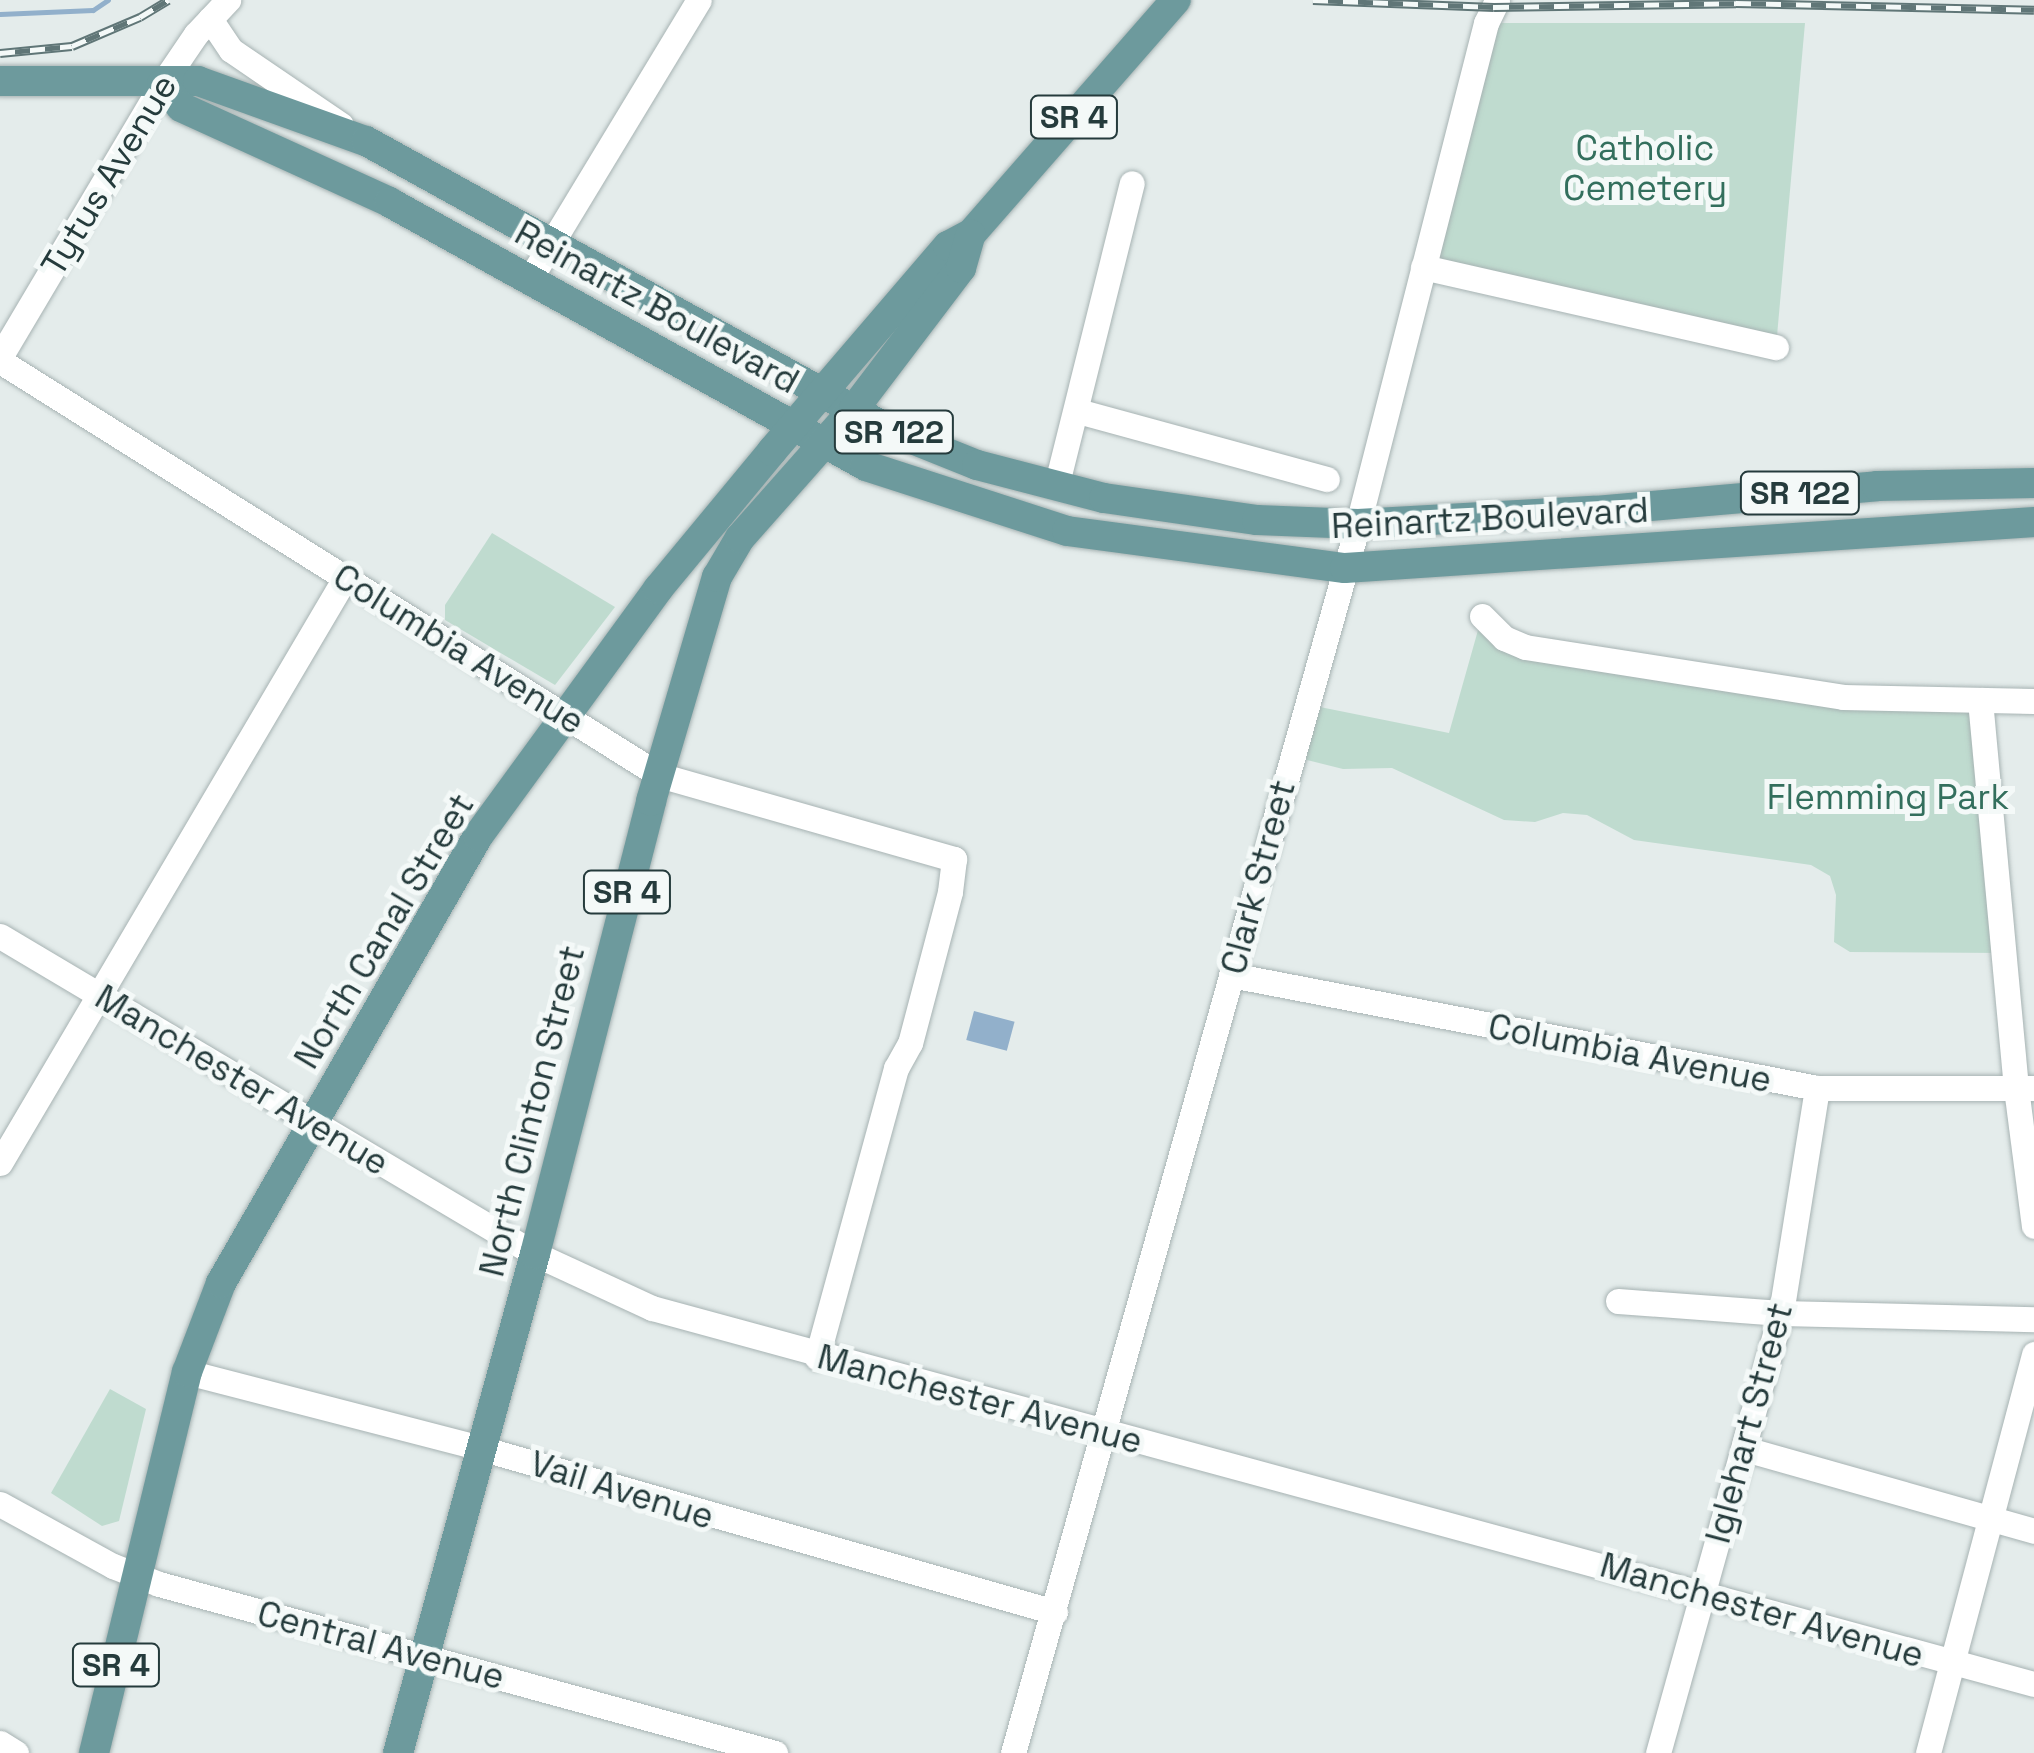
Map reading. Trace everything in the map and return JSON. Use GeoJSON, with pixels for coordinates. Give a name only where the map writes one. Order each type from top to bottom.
{"type":"FeatureCollection","features":[{"type":"Feature","properties":{"kind":"main road","name":"SR 4"},"geometry":{"type":"LineString","coordinates":[[824,393],[948,246],[972,234],[1176,0]]}},
{"type":"Feature","properties":{"kind":"main road","name":"Reinartz Boulevard"},"geometry":{"type":"LineString","coordinates":[[0,81],[67,78],[162,84],[198,80],[366,142],[554,241],[924,446],[1056,487],[1257,520],[1358,524],[1594,511],[1877,486],[2034,483]]}},
{"type":"Feature","properties":{"kind":"main road","name":"Reinartz Boulevard"},"geometry":{"type":"LineString","coordinates":[[162,84],[182,107],[389,202],[531,277],[866,466],[1067,531],[1345,568],[2034,522]]}},
{"type":"Feature","properties":{"kind":"main road","name":"SR 4"},"geometry":{"type":"LineString","coordinates":[[823,443],[854,410],[962,268],[972,234]]}},
{"type":"Feature","properties":{"kind":"main road","name":"North Canal Street"},"geometry":{"type":"LineString","coordinates":[[137,1576],[187,1372],[221,1284],[478,836],[569,717],[658,590],[824,393]]}},
{"type":"Feature","properties":{"kind":"main road","name":"North Clinton Street"},"geometry":{"type":"LineString","coordinates":[[423,1656],[536,1254],[658,775],[723,564],[823,443]]}},
{"type":"Feature","properties":{"kind":"main road","name":"SR 4"},"geometry":{"type":"LineString","coordinates":[[94,1753],[137,1576]]}},
{"type":"Feature","properties":{"kind":"main road","name":"SR 4"},"geometry":{"type":"LineString","coordinates":[[398,1753],[423,1656]]}},
{"type":"Feature","properties":{"kind":"street"},"geometry":{"type":"LineString","coordinates":[[531,277],[699,0]]}},
{"type":"Feature","properties":{"kind":"street","name":"Clark Street"},"geometry":{"type":"LineString","coordinates":[[1013,1753],[1358,524],[1486,23],[1497,0]]}},
{"type":"Feature","properties":{"kind":"street"},"geometry":{"type":"LineString","coordinates":[[219,9],[232,50],[366,142]]}},
{"type":"Feature","properties":{"kind":"street","name":"Tytus Avenue"},"geometry":{"type":"LineString","coordinates":[[0,359],[162,84],[219,9]]}},
{"type":"Feature","properties":{"kind":"street"},"geometry":{"type":"LineString","coordinates":[[1056,487],[1078,412],[1132,183]]}},
{"type":"Feature","properties":{"kind":"street"},"geometry":{"type":"LineString","coordinates":[[1423,267],[1776,346]]}},
{"type":"Feature","properties":{"kind":"street","name":"Columbia Avenue"},"geometry":{"type":"LineString","coordinates":[[0,359],[658,775],[954,859],[950,892],[910,1043],[896,1068],[817,1356]]}},
{"type":"Feature","properties":{"kind":"street"},"geometry":{"type":"LineString","coordinates":[[1078,412],[1327,479]]}},
{"type":"Feature","properties":{"kind":"street"},"geometry":{"type":"LineString","coordinates":[[0,1163],[345,578]]}},
{"type":"Feature","properties":{"kind":"street"},"geometry":{"type":"LineString","coordinates":[[1482,616],[1504,638],[1525,647],[1843,697],[2034,701]]}},
{"type":"Feature","properties":{"kind":"street"},"geometry":{"type":"LineString","coordinates":[[1980,700],[2025,1088],[2034,1226]]}},
{"type":"Feature","properties":{"kind":"street","name":"Manchester Avenue"},"geometry":{"type":"LineString","coordinates":[[0,936],[536,1254],[652,1308],[2034,1684]]}},
{"type":"Feature","properties":{"kind":"street","name":"Columbia Avenue"},"geometry":{"type":"LineString","coordinates":[[1231,975],[1817,1088],[2025,1088]]}},
{"type":"Feature","properties":{"kind":"street","name":"Iglehart Street"},"geometry":{"type":"LineString","coordinates":[[1658,1753],[1781,1313],[1817,1088]]}},
{"type":"Feature","properties":{"kind":"street"},"geometry":{"type":"LineString","coordinates":[[1618,1300],[1781,1313],[2034,1318]]}},
{"type":"Feature","properties":{"kind":"street"},"geometry":{"type":"LineString","coordinates":[[1928,1753],[2034,1354]]}},
{"type":"Feature","properties":{"kind":"street","name":"Vail Avenue"},"geometry":{"type":"LineString","coordinates":[[187,1372],[480,1448],[1055,1612]]}},
{"type":"Feature","properties":{"kind":"street"},"geometry":{"type":"LineString","coordinates":[[1746,1449],[2034,1532]]}},
{"type":"Feature","properties":{"kind":"street","name":"Central Avenue"},"geometry":{"type":"LineString","coordinates":[[0,1504],[137,1576],[775,1753]]}},
{"type":"Feature","properties":{"kind":"street"},"geometry":{"type":"LineString","coordinates":[[0,1743],[16,1753]]}},
{"type":"Feature","properties":{"kind":"green space","name":"Catholic Cemetery"},"geometry":{"type":"Polygon","coordinates":[[[1486,23],[1805,23],[1776,347],[1423,267],[1486,23]]]}},
{"type":"Feature","properties":{"kind":"green space"},"geometry":{"type":"Polygon","coordinates":[[[492,533],[615,607],[555,685],[445,620],[445,605],[492,533]]]}},
{"type":"Feature","properties":{"kind":"green space","name":"Flemming Park"},"geometry":{"type":"Polygon","coordinates":[[[1482,616],[1504,638],[1843,697],[1980,700],[2004,953],[1850,952],[1834,942],[1836,895],[1830,876],[1811,865],[1634,840],[1587,815],[1563,813],[1535,822],[1504,820],[1392,768],[1343,769],[1291,756],[1305,704],[1449,733],[1482,616]]]}},
{"type":"Feature","properties":{"kind":"green space"},"geometry":{"type":"Polygon","coordinates":[[[110,1389],[146,1409],[119,1521],[102,1526],[51,1493],[110,1389]]]}},
{"type":"Feature","properties":{"kind":"water"},"geometry":{"type":"Polygon","coordinates":[[[974,1011],[1015,1022],[1007,1051],[966,1040],[974,1011]]]}},
{"type":"Feature","properties":{"kind":"waterway"},"geometry":{"type":"LineString","coordinates":[[0,14],[93,10],[108,0]]}},
{"type":"Feature","properties":{"kind":"railway"},"geometry":{"type":"LineString","coordinates":[[0,53],[72,46],[140,17],[168,0]]}},
{"type":"Feature","properties":{"kind":"railway"},"geometry":{"type":"LineString","coordinates":[[1313,0],[1494,7],[1736,3],[2034,10]]}}]}
